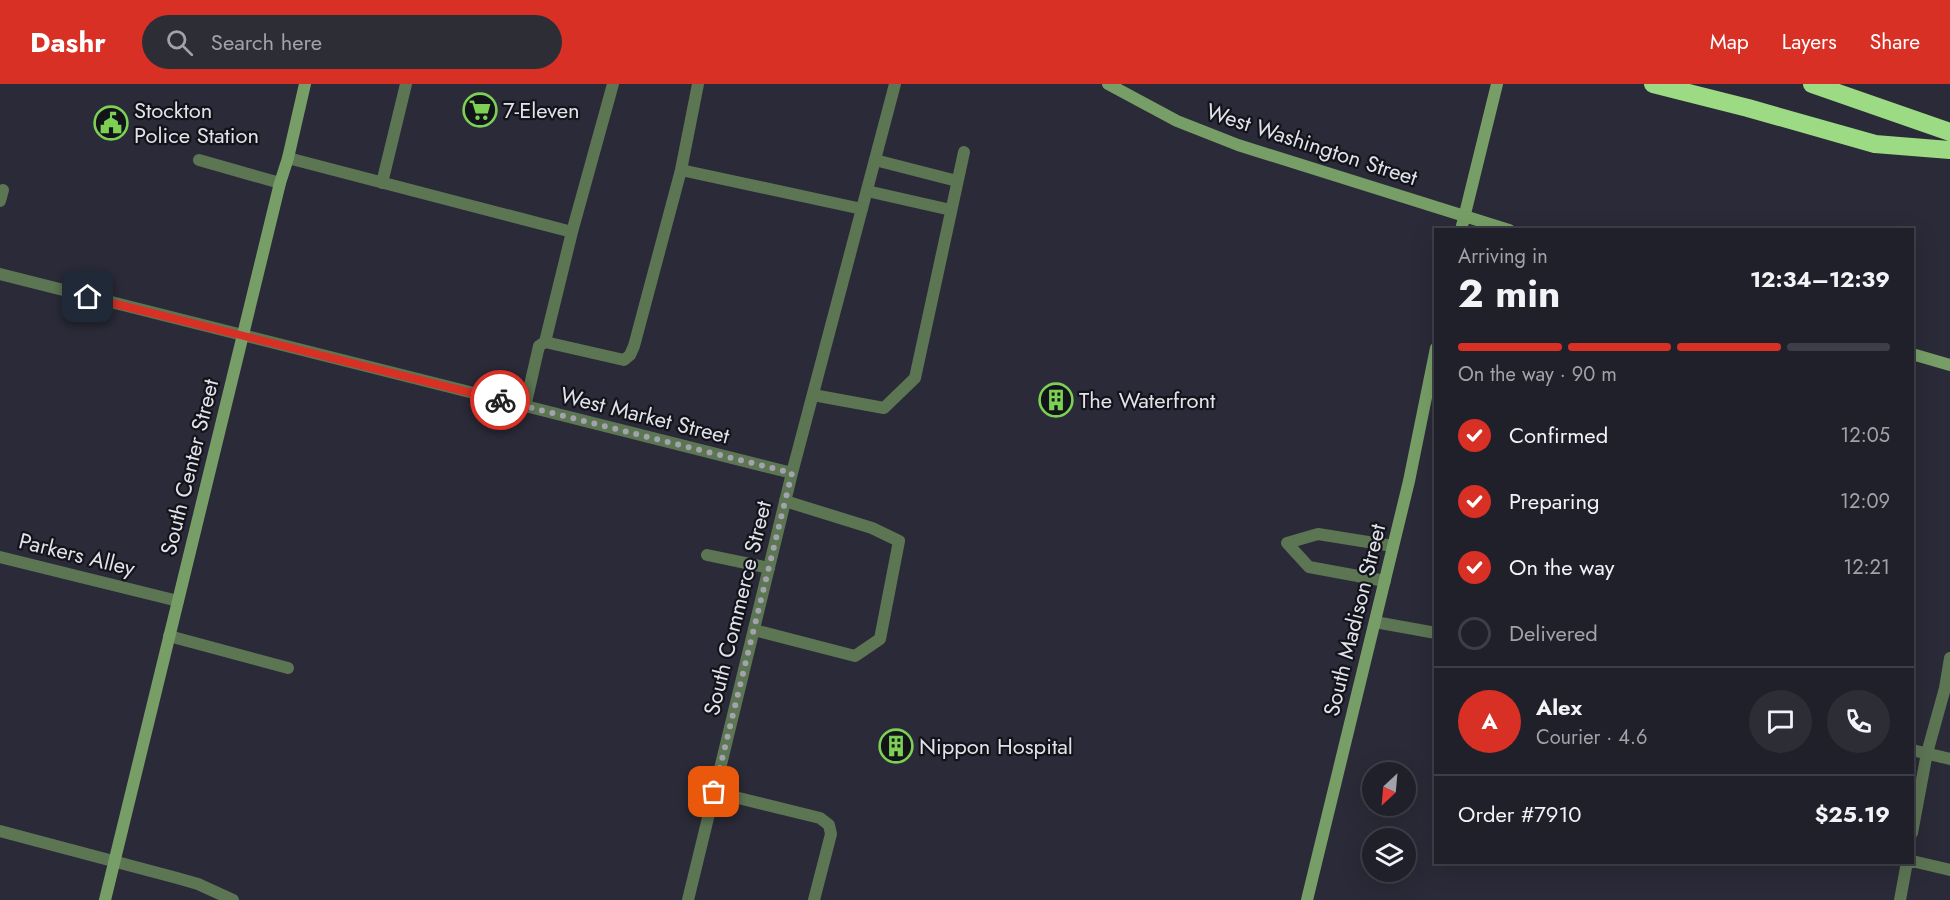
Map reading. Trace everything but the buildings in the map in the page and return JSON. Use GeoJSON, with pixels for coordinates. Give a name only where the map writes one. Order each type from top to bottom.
{"type":"FeatureCollection","features":[{"type":"Feature","properties":{"kind":"highway"},"geometry":{"type":"LineString","coordinates":[[1653,84],[1875,144],[1950,150]]}},
{"type":"Feature","properties":{"kind":"highway"},"geometry":{"type":"LineString","coordinates":[[1812,84],[1950,132]]}},
{"type":"Feature","properties":{"kind":"main road","name":"South Center Street"},"geometry":{"type":"LineString","coordinates":[[105,900],[305,84]]}},
{"type":"Feature","properties":{"kind":"main road","name":"West Washington Street"},"geometry":{"type":"LineString","coordinates":[[1107,84],[1177,121],[1238,145],[1503,228]]}},
{"type":"Feature","properties":{"kind":"main road"},"geometry":{"type":"LineString","coordinates":[[1462,228],[1497,84]]}},
{"type":"Feature","properties":{"kind":"main road"},"geometry":{"type":"LineString","coordinates":[[1914,355],[1950,365]]}},
{"type":"Feature","properties":{"kind":"main road","name":"South Madison Street"},"geometry":{"type":"LineString","coordinates":[[1307,900],[1409,481],[1434,358]]}},
{"type":"Feature","properties":{"kind":"street"},"geometry":{"type":"LineString","coordinates":[[382,183],[406,84]]}},
{"type":"Feature","properties":{"kind":"street"},"geometry":{"type":"LineString","coordinates":[[525,407],[539,346],[544,342],[614,84]]}},
{"type":"Feature","properties":{"kind":"street"},"geometry":{"type":"LineString","coordinates":[[544,342],[624,360],[630,355],[681,170],[698,84]]}},
{"type":"Feature","properties":{"kind":"street","name":"South Commerce Street"},"geometry":{"type":"LineString","coordinates":[[688,900],[792,473],[895,84]]}},
{"type":"Feature","properties":{"kind":"street"},"geometry":{"type":"LineString","coordinates":[[813,395],[884,408],[915,378],[964,152]]}},
{"type":"Feature","properties":{"kind":"street"},"geometry":{"type":"LineString","coordinates":[[288,158],[572,232]]}},
{"type":"Feature","properties":{"kind":"street"},"geometry":{"type":"LineString","coordinates":[[199,160],[280,183]]}},
{"type":"Feature","properties":{"kind":"street"},"geometry":{"type":"LineString","coordinates":[[875,160],[957,181]]}},
{"type":"Feature","properties":{"kind":"street"},"geometry":{"type":"LineString","coordinates":[[681,170],[862,209]]}},
{"type":"Feature","properties":{"kind":"street"},"geometry":{"type":"LineString","coordinates":[[867,191],[951,210]]}},
{"type":"Feature","properties":{"kind":"street","name":"West Market Street"},"geometry":{"type":"LineString","coordinates":[[0,274],[792,473]]}},
{"type":"Feature","properties":{"kind":"street"},"geometry":{"type":"LineString","coordinates":[[754,630],[855,656],[880,639],[899,541],[872,528],[785,501]]}},
{"type":"Feature","properties":{"kind":"street"},"geometry":{"type":"LineString","coordinates":[[1385,581],[1310,567],[1287,543],[1318,534],[1393,546]]}},
{"type":"Feature","properties":{"kind":"street"},"geometry":{"type":"LineString","coordinates":[[707,555],[769,568]]}},
{"type":"Feature","properties":{"kind":"street","name":"Parkers Alley"},"geometry":{"type":"LineString","coordinates":[[0,557],[178,601]]}},
{"type":"Feature","properties":{"kind":"street"},"geometry":{"type":"LineString","coordinates":[[1375,622],[1434,633]]}},
{"type":"Feature","properties":{"kind":"street"},"geometry":{"type":"LineString","coordinates":[[169,636],[288,668]]}},
{"type":"Feature","properties":{"kind":"street"},"geometry":{"type":"LineString","coordinates":[[1914,822],[1927,753],[1945,688],[1950,658]]}},
{"type":"Feature","properties":{"kind":"street"},"geometry":{"type":"LineString","coordinates":[[1914,750],[1950,759]]}},
{"type":"Feature","properties":{"kind":"street"},"geometry":{"type":"LineString","coordinates":[[714,792],[820,818],[829,825],[831,834],[814,900]]}},
{"type":"Feature","properties":{"kind":"street"},"geometry":{"type":"LineString","coordinates":[[0,831],[198,884],[233,900]]}},
{"type":"Feature","properties":{"kind":"street"},"geometry":{"type":"LineString","coordinates":[[1914,861],[1950,870]]}},
{"type":"Feature","properties":{"kind":"street"},"geometry":{"type":"LineString","coordinates":[[1900,900],[1907,864]]}},
{"type":"Feature","properties":{"kind":"way so far"},"geometry":{"type":"LineString","coordinates":[[500,400],[792,473],[714,792]]}},
{"type":"Feature","properties":{"kind":"place","name":"7-Eleven"},"geometry":{"type":"Point","coordinates":[480,110]}},
{"type":"Feature","properties":{"kind":"place","name":"Stockton Police Station"},"geometry":{"type":"Point","coordinates":[111,123]}},
{"type":"Feature","properties":{"kind":"place","name":"The Waterfront"},"geometry":{"type":"Point","coordinates":[1056,400]}},
{"type":"Feature","properties":{"kind":"place","name":"Nippon Hospital"},"geometry":{"type":"Point","coordinates":[896,746]}},
{"type":"Feature","properties":{"kind":"route"},"geometry":{"type":"LineString","coordinates":[[88,297],[500,400]]}}]}
